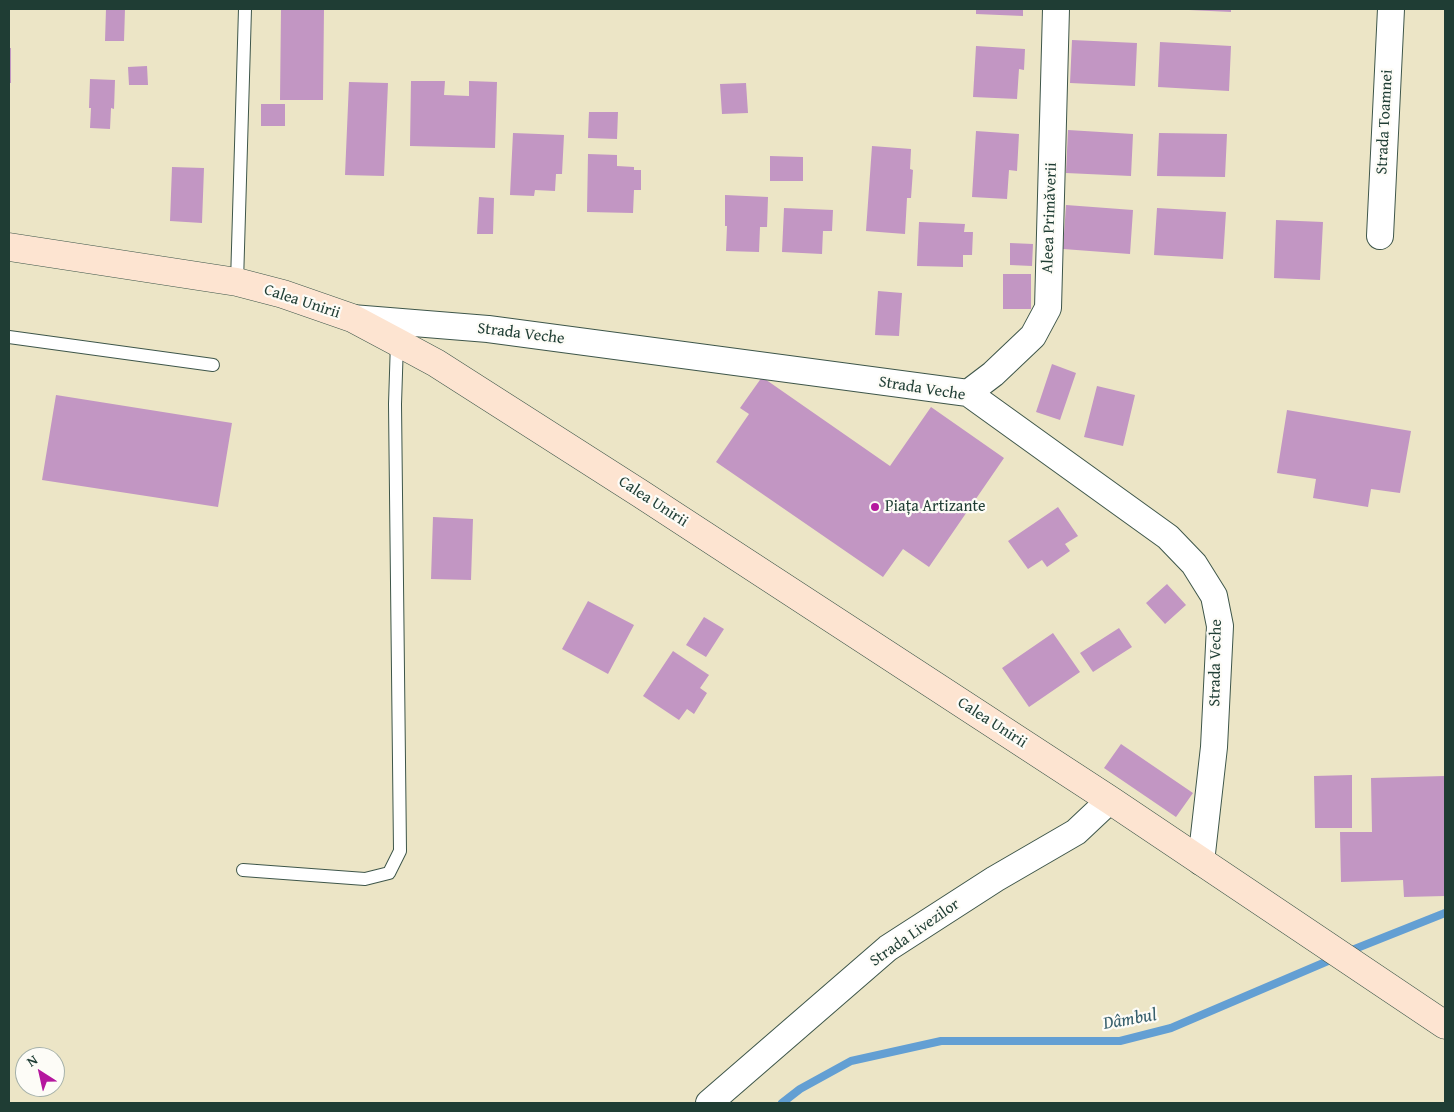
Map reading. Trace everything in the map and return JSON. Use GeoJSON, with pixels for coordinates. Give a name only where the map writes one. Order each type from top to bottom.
{"type":"FeatureCollection","features":[{"type":"Feature","properties":{"kind":"main road","name":"Calea Unirii"},"geometry":{"type":"LineString","coordinates":[[9,247],[237,282],[283,294],[352,318],[436,363],[633,488],[1110,800],[1445,1025]]}},
{"type":"Feature","properties":{"kind":"street","name":"Aleea Primăverii"},"geometry":{"type":"LineString","coordinates":[[968,393],[993,374],[1034,336],[1048,308],[1056,9]]}},
{"type":"Feature","properties":{"kind":"street","name":"Strada Toamnei"},"geometry":{"type":"LineString","coordinates":[[1380,236],[1391,9]]}},
{"type":"Feature","properties":{"kind":"street","name":"Strada Veche"},"geometry":{"type":"LineString","coordinates":[[352,318],[488,329],[968,393],[1168,536],[1194,564],[1214,596],[1220,626],[1214,747],[1201,862]]}},
{"type":"Feature","properties":{"kind":"street","name":"Strada Livezilor"},"geometry":{"type":"LineString","coordinates":[[709,1103],[888,948],[995,879],[1076,832],[1110,800]]}},
{"type":"Feature","properties":{"kind":"lane"},"geometry":{"type":"LineString","coordinates":[[237,282],[245,9]]}},
{"type":"Feature","properties":{"kind":"lane"},"geometry":{"type":"LineString","coordinates":[[9,337],[213,366]]}},
{"type":"Feature","properties":{"kind":"lane"},"geometry":{"type":"LineString","coordinates":[[243,870],[365,879],[389,873],[400,851],[395,404],[397,342]]}},
{"type":"Feature","properties":{"kind":"building"},"geometry":{"type":"Polygon","coordinates":[[[106,9],[125,9],[124,41],[105,41],[106,9]]]}},
{"type":"Feature","properties":{"kind":"building"},"geometry":{"type":"Polygon","coordinates":[[[281,9],[324,9],[323,100],[280,100],[281,9]]]}},
{"type":"Feature","properties":{"kind":"building"},"geometry":{"type":"Polygon","coordinates":[[[976,9],[1023,9],[1023,16],[976,14],[976,9]]]}},
{"type":"Feature","properties":{"kind":"building"},"geometry":{"type":"Polygon","coordinates":[[[1231,9],[1231,12],[1189,10],[1231,9]]]}},
{"type":"Feature","properties":{"kind":"building"},"geometry":{"type":"Polygon","coordinates":[[[1072,40],[1137,43],[1135,86],[1070,83],[1072,40]]]}},
{"type":"Feature","properties":{"kind":"building"},"geometry":{"type":"Polygon","coordinates":[[[1160,42],[1231,46],[1229,91],[1158,87],[1160,42]]]}},
{"type":"Feature","properties":{"kind":"building"},"geometry":{"type":"Polygon","coordinates":[[[976,46],[1025,49],[1024,70],[1019,69],[1017,99],[973,97],[976,46]]]}},
{"type":"Feature","properties":{"kind":"building"},"geometry":{"type":"Polygon","coordinates":[[[9,48],[11,48],[11,83],[9,83],[9,48]]]}},
{"type":"Feature","properties":{"kind":"building"},"geometry":{"type":"Polygon","coordinates":[[[147,66],[148,85],[129,85],[128,67],[147,66]]]}},
{"type":"Feature","properties":{"kind":"building"},"geometry":{"type":"Polygon","coordinates":[[[90,79],[115,80],[114,109],[111,108],[110,129],[90,128],[90,79]]]}},
{"type":"Feature","properties":{"kind":"building"},"geometry":{"type":"Polygon","coordinates":[[[411,81],[445,81],[444,95],[469,96],[469,81],[497,82],[495,148],[410,146],[411,81]]]}},
{"type":"Feature","properties":{"kind":"building"},"geometry":{"type":"Polygon","coordinates":[[[349,82],[388,83],[384,176],[345,175],[349,82]]]}},
{"type":"Feature","properties":{"kind":"building"},"geometry":{"type":"Polygon","coordinates":[[[746,83],[748,113],[722,114],[720,84],[746,83]]]}},
{"type":"Feature","properties":{"kind":"building"},"geometry":{"type":"Polygon","coordinates":[[[261,104],[285,104],[285,126],[261,126],[261,104]]]}},
{"type":"Feature","properties":{"kind":"building"},"geometry":{"type":"Polygon","coordinates":[[[589,112],[618,112],[617,139],[588,138],[589,112]]]}},
{"type":"Feature","properties":{"kind":"building"},"geometry":{"type":"Polygon","coordinates":[[[1068,130],[1133,134],[1131,176],[1066,173],[1068,130]]]}},
{"type":"Feature","properties":{"kind":"building"},"geometry":{"type":"Polygon","coordinates":[[[976,131],[1019,134],[1017,171],[1009,170],[1007,199],[972,197],[976,131]]]}},
{"type":"Feature","properties":{"kind":"building"},"geometry":{"type":"Polygon","coordinates":[[[513,133],[564,135],[562,174],[556,174],[555,191],[535,190],[534,196],[510,195],[513,133]]]}},
{"type":"Feature","properties":{"kind":"building"},"geometry":{"type":"Polygon","coordinates":[[[1159,133],[1227,134],[1225,177],[1157,176],[1159,133]]]}},
{"type":"Feature","properties":{"kind":"building"},"geometry":{"type":"Polygon","coordinates":[[[872,146],[911,149],[910,169],[913,170],[911,198],[907,198],[905,234],[866,231],[872,146]]]}},
{"type":"Feature","properties":{"kind":"building"},"geometry":{"type":"Polygon","coordinates":[[[588,154],[617,155],[617,166],[634,167],[634,170],[641,170],[641,190],[634,190],[633,213],[587,212],[588,154]]]}},
{"type":"Feature","properties":{"kind":"building"},"geometry":{"type":"Polygon","coordinates":[[[770,156],[803,157],[803,181],[770,181],[770,156]]]}},
{"type":"Feature","properties":{"kind":"building"},"geometry":{"type":"Polygon","coordinates":[[[172,167],[204,168],[202,223],[170,221],[172,167]]]}},
{"type":"Feature","properties":{"kind":"building"},"geometry":{"type":"Polygon","coordinates":[[[725,195],[768,197],[767,227],[760,227],[759,252],[726,251],[725,195]]]}},
{"type":"Feature","properties":{"kind":"building"},"geometry":{"type":"Polygon","coordinates":[[[479,197],[494,198],[493,234],[477,234],[479,197]]]}},
{"type":"Feature","properties":{"kind":"building"},"geometry":{"type":"Polygon","coordinates":[[[1066,205],[1133,210],[1130,254],[1063,249],[1066,205]]]}},
{"type":"Feature","properties":{"kind":"building"},"geometry":{"type":"Polygon","coordinates":[[[784,208],[833,210],[832,231],[823,231],[822,254],[782,252],[784,208]]]}},
{"type":"Feature","properties":{"kind":"building"},"geometry":{"type":"Polygon","coordinates":[[[1157,208],[1226,212],[1223,259],[1154,255],[1157,208]]]}},
{"type":"Feature","properties":{"kind":"building"},"geometry":{"type":"Polygon","coordinates":[[[1276,220],[1323,222],[1320,280],[1274,278],[1276,220]]]}},
{"type":"Feature","properties":{"kind":"building"},"geometry":{"type":"Polygon","coordinates":[[[919,222],[965,224],[964,232],[973,232],[972,255],[963,255],[963,267],[917,266],[919,222]]]}},
{"type":"Feature","properties":{"kind":"building"},"geometry":{"type":"Polygon","coordinates":[[[1010,243],[1033,244],[1032,266],[1010,265],[1010,243]]]}},
{"type":"Feature","properties":{"kind":"building"},"geometry":{"type":"Polygon","coordinates":[[[1003,274],[1031,274],[1031,309],[1003,309],[1003,274]]]}},
{"type":"Feature","properties":{"kind":"building"},"geometry":{"type":"Polygon","coordinates":[[[878,291],[902,293],[899,336],[875,335],[878,291]]]}},
{"type":"Feature","properties":{"kind":"building"},"geometry":{"type":"Polygon","coordinates":[[[1052,364],[1076,373],[1060,420],[1036,412],[1052,364]]]}},
{"type":"Feature","properties":{"kind":"building","name":"Piața Artizante"},"geometry":{"type":"Polygon","coordinates":[[[762,377],[890,466],[931,407],[1004,458],[929,567],[903,549],[883,577],[716,462],[749,414],[740,408],[762,377]]]}},
{"type":"Feature","properties":{"kind":"building"},"geometry":{"type":"Polygon","coordinates":[[[1097,386],[1135,395],[1123,446],[1084,437],[1097,386]]]}},
{"type":"Feature","properties":{"kind":"building"},"geometry":{"type":"Polygon","coordinates":[[[56,395],[232,423],[218,507],[42,480],[56,395]]]}},
{"type":"Feature","properties":{"kind":"building"},"geometry":{"type":"Polygon","coordinates":[[[1287,410],[1411,431],[1400,493],[1371,489],[1368,507],[1313,498],[1316,479],[1277,473],[1287,410]]]}},
{"type":"Feature","properties":{"kind":"building"},"geometry":{"type":"Polygon","coordinates":[[[1058,507],[1078,536],[1065,544],[1070,551],[1047,567],[1042,560],[1028,569],[1008,541],[1058,507]]]}},
{"type":"Feature","properties":{"kind":"building"},"geometry":{"type":"Polygon","coordinates":[[[433,517],[473,519],[471,580],[431,579],[433,517]]]}},
{"type":"Feature","properties":{"kind":"building"},"geometry":{"type":"Polygon","coordinates":[[[1167,584],[1186,605],[1165,624],[1146,603],[1167,584]]]}},
{"type":"Feature","properties":{"kind":"building"},"geometry":{"type":"Polygon","coordinates":[[[588,601],[634,625],[608,674],[562,649],[588,601]]]}},
{"type":"Feature","properties":{"kind":"building"},"geometry":{"type":"Polygon","coordinates":[[[704,617],[724,629],[706,657],[686,645],[704,617]]]}},
{"type":"Feature","properties":{"kind":"building"},"geometry":{"type":"Polygon","coordinates":[[[1119,628],[1132,647],[1093,672],[1080,653],[1119,628]]]}},
{"type":"Feature","properties":{"kind":"building"},"geometry":{"type":"Polygon","coordinates":[[[1053,633],[1080,672],[1029,707],[1002,668],[1053,633]]]}},
{"type":"Feature","properties":{"kind":"building"},"geometry":{"type":"Polygon","coordinates":[[[673,651],[709,675],[700,688],[707,693],[694,714],[687,709],[679,720],[643,696],[673,651]]]}},
{"type":"Feature","properties":{"kind":"building"},"geometry":{"type":"Polygon","coordinates":[[[1121,744],[1193,793],[1176,817],[1104,768],[1121,744]]]}},
{"type":"Feature","properties":{"kind":"building"},"geometry":{"type":"Polygon","coordinates":[[[1352,775],[1352,828],[1315,828],[1314,776],[1352,775]]]}},
{"type":"Feature","properties":{"kind":"building"},"geometry":{"type":"Polygon","coordinates":[[[1445,776],[1445,896],[1404,897],[1403,880],[1341,882],[1340,832],[1372,832],[1371,778],[1445,776]]]}},
{"type":"Feature","properties":{"kind":"waterway","name":"Dâmbul"},"geometry":{"type":"LineString","coordinates":[[1347,952],[1445,913]]}},
{"type":"Feature","properties":{"kind":"waterway","name":"Dâmbul"},"geometry":{"type":"LineString","coordinates":[[782,1103],[800,1089],[851,1061],[941,1041],[1120,1041],[1171,1028],[1335,958]]}},
{"type":"Feature","properties":{"kind":"place","name":"Piața Artizante"},"geometry":{"type":"Point","coordinates":[875,507]}}]}
